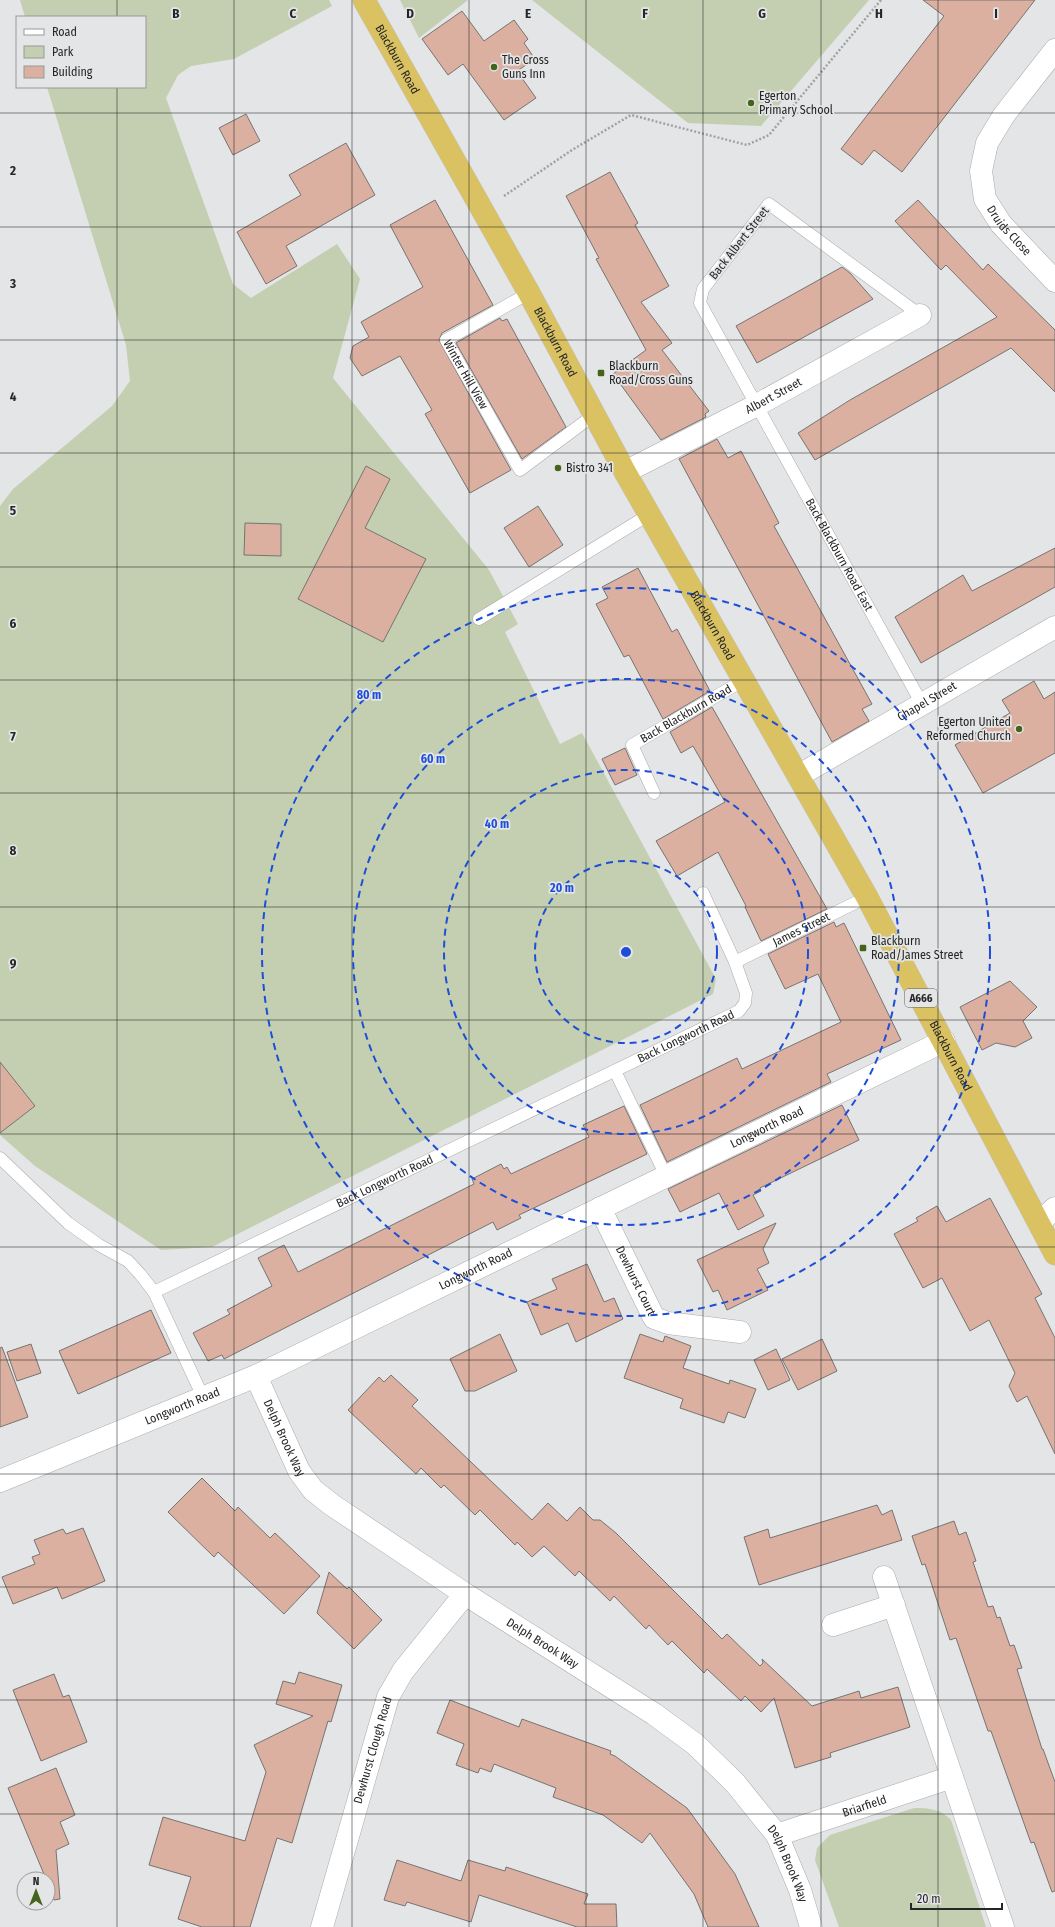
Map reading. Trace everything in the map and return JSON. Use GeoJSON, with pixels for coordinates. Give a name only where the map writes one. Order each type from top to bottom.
{"type":"FeatureCollection","features":[{"type":"Feature","properties":{"kind":"highway","name":"Blackburn Road"},"geometry":{"type":"LineString","coordinates":[[364,0],[529,293],[625,472],[867,897],[1055,1254]]}},
{"type":"Feature","properties":{"kind":"street","name":"Druids Close"},"geometry":{"type":"LineString","coordinates":[[1055,50],[1004,115],[987,143],[981,171],[984,199],[1001,224],[1055,281]]}},
{"type":"Feature","properties":{"kind":"street","name":"Albert Street"},"geometry":{"type":"LineString","coordinates":[[625,472],[756,405],[920,316]]}},
{"type":"Feature","properties":{"kind":"street","name":"Chapel Street"},"geometry":{"type":"LineString","coordinates":[[798,776],[1055,627]]}},
{"type":"Feature","properties":{"kind":"street","name":"Longworth Road"},"geometry":{"type":"LineString","coordinates":[[0,1481],[256,1376],[944,1041]]}},
{"type":"Feature","properties":{"kind":"street","name":"Dewhurst Court"},"geometry":{"type":"LineString","coordinates":[[600,1208],[654,1318],[668,1323],[740,1332]]}},
{"type":"Feature","properties":{"kind":"street"},"geometry":{"type":"LineString","coordinates":[[1039,1223],[1055,1208]]}},
{"type":"Feature","properties":{"kind":"street","name":"Delph Brook Way"},"geometry":{"type":"LineString","coordinates":[[256,1376],[299,1471],[312,1490],[465,1594],[654,1714],[695,1744],[735,1783],[777,1835],[800,1890],[811,1927]]}},
{"type":"Feature","properties":{"kind":"street"},"geometry":{"type":"LineString","coordinates":[[884,1577],[1003,1927]]}},
{"type":"Feature","properties":{"kind":"street","name":"Dewhurst Clough Road"},"geometry":{"type":"LineString","coordinates":[[322,1927],[388,1697],[403,1671],[465,1594]]}},
{"type":"Feature","properties":{"kind":"street"},"geometry":{"type":"LineString","coordinates":[[833,1626],[894,1605]]}},
{"type":"Feature","properties":{"kind":"street","name":"Briarfield"},"geometry":{"type":"LineString","coordinates":[[777,1835],[952,1778]]}},
{"type":"Feature","properties":{"kind":"lane","name":"Back Albert Street"},"geometry":{"type":"LineString","coordinates":[[756,405],[700,303],[703,289],[769,204],[920,316]]}},
{"type":"Feature","properties":{"kind":"lane","name":"Winter Hill View"},"geometry":{"type":"LineString","coordinates":[[529,293],[446,340],[520,470],[595,414]]}},
{"type":"Feature","properties":{"kind":"lane","name":"Back Blackburn Road East"},"geometry":{"type":"LineString","coordinates":[[756,405],[922,704]]}},
{"type":"Feature","properties":{"kind":"lane"},"geometry":{"type":"LineString","coordinates":[[479,619],[650,514]]}},
{"type":"Feature","properties":{"kind":"lane","name":"Back Blackburn Road"},"geometry":{"type":"LineString","coordinates":[[654,793],[632,745],[744,680]]}},
{"type":"Feature","properties":{"kind":"lane"},"geometry":{"type":"LineString","coordinates":[[703,893],[735,962]]}},
{"type":"Feature","properties":{"kind":"lane","name":"James Street"},"geometry":{"type":"LineString","coordinates":[[735,962],[867,897]]}},
{"type":"Feature","properties":{"kind":"lane","name":"Back Longworth Road"},"geometry":{"type":"LineString","coordinates":[[154,1292],[739,1011],[745,1003],[746,993],[735,962]]}},
{"type":"Feature","properties":{"kind":"lane"},"geometry":{"type":"LineString","coordinates":[[615,1070],[666,1176]]}},
{"type":"Feature","properties":{"kind":"lane"},"geometry":{"type":"LineString","coordinates":[[0,1158],[68,1223],[99,1245],[128,1261],[154,1292],[203,1397]]}},
{"type":"Feature","properties":{"kind":"path"},"geometry":{"type":"LineString","coordinates":[[483,211],[572,150],[631,115],[748,145],[769,135],[881,0]]}},
{"type":"Feature","properties":{"kind":"green space"},"geometry":{"type":"Polygon","coordinates":[[[20,0],[329,0],[332,6],[234,59],[191,66],[178,75],[166,98],[233,284],[251,298],[337,244],[360,279],[333,378],[489,570],[518,624],[505,632],[560,744],[582,733],[716,979],[713,994],[212,1247],[161,1250],[35,1166],[0,1135],[0,506],[13,489],[112,406],[130,381],[126,345],[47,88],[146,88],[146,16],[25,16],[20,0]]]}},
{"type":"Feature","properties":{"kind":"green space"},"geometry":{"type":"Polygon","coordinates":[[[400,0],[468,0],[419,38],[400,0]]]}},
{"type":"Feature","properties":{"kind":"green space","name":"Egerton Primary School"},"geometry":{"type":"Polygon","coordinates":[[[532,0],[869,0],[761,126],[688,123],[532,0]]]}},
{"type":"Feature","properties":{"kind":"green space"},"geometry":{"type":"Polygon","coordinates":[[[914,1808],[925,1808],[939,1811],[951,1820],[986,1927],[839,1927],[815,1860],[817,1848],[830,1835],[914,1808]]]}},
{"type":"Feature","properties":{"kind":"building"},"geometry":{"type":"Polygon","coordinates":[[[923,0],[1035,0],[902,172],[874,150],[862,165],[841,149],[944,16],[923,0]]]}},
{"type":"Feature","properties":{"kind":"building","name":"The Cross Guns Inn"},"geometry":{"type":"Polygon","coordinates":[[[462,11],[484,41],[514,20],[528,39],[524,43],[535,59],[517,71],[536,98],[504,120],[463,64],[448,75],[422,39],[462,11]]]}},
{"type":"Feature","properties":{"kind":"building"},"geometry":{"type":"Polygon","coordinates":[[[246,114],[260,141],[233,155],[219,128],[246,114]]]}},
{"type":"Feature","properties":{"kind":"building"},"geometry":{"type":"Polygon","coordinates":[[[346,143],[375,195],[286,246],[297,266],[266,284],[237,232],[301,195],[289,175],[346,143]]]}},
{"type":"Feature","properties":{"kind":"building"},"geometry":{"type":"Polygon","coordinates":[[[610,172],[638,223],[635,225],[669,286],[641,302],[672,343],[662,350],[709,411],[705,414],[706,417],[661,440],[613,374],[646,350],[596,259],[599,258],[566,196],[610,172]]]}},
{"type":"Feature","properties":{"kind":"building"},"geometry":{"type":"Polygon","coordinates":[[[435,200],[493,305],[442,333],[439,340],[511,470],[470,493],[425,414],[432,410],[400,356],[362,376],[350,358],[353,346],[369,337],[361,322],[423,287],[390,225],[435,200]]]}},
{"type":"Feature","properties":{"kind":"building"},"geometry":{"type":"Polygon","coordinates":[[[918,200],[983,270],[988,264],[1055,330],[1055,392],[1011,348],[815,460],[798,433],[850,400],[997,317],[946,265],[941,270],[895,221],[918,200]]]}},
{"type":"Feature","properties":{"kind":"building"},"geometry":{"type":"Polygon","coordinates":[[[842,267],[850,273],[873,299],[757,363],[736,326],[842,267]]]}},
{"type":"Feature","properties":{"kind":"building"},"geometry":{"type":"Polygon","coordinates":[[[500,318],[502,321],[507,319],[566,427],[522,459],[456,343],[500,318]]]}},
{"type":"Feature","properties":{"kind":"building"},"geometry":{"type":"Polygon","coordinates":[[[717,439],[728,458],[741,451],[779,523],[774,526],[872,704],[862,709],[869,721],[832,742],[679,459],[717,439]]]}},
{"type":"Feature","properties":{"kind":"building"},"geometry":{"type":"Polygon","coordinates":[[[366,466],[390,479],[365,528],[426,559],[383,642],[298,599],[366,466]]]}},
{"type":"Feature","properties":{"kind":"building"},"geometry":{"type":"Polygon","coordinates":[[[538,506],[563,545],[529,567],[504,528],[538,506]]]}},
{"type":"Feature","properties":{"kind":"building"},"geometry":{"type":"Polygon","coordinates":[[[245,523],[281,524],[281,556],[244,555],[245,523]]]}},
{"type":"Feature","properties":{"kind":"building"},"geometry":{"type":"Polygon","coordinates":[[[1055,548],[1055,587],[921,663],[895,617],[963,575],[972,591],[1055,548]]]}},
{"type":"Feature","properties":{"kind":"building"},"geometry":{"type":"Polygon","coordinates":[[[638,568],[672,632],[677,629],[710,691],[663,719],[629,655],[624,657],[596,604],[608,598],[602,587],[638,568]]]}},
{"type":"Feature","properties":{"kind":"building","name":"Egerton United Reformed Church"},"geometry":{"type":"Polygon","coordinates":[[[1034,681],[1044,699],[1055,692],[1055,753],[983,793],[955,745],[1010,713],[1002,700],[1034,681]]]}},
{"type":"Feature","properties":{"kind":"building"},"geometry":{"type":"Polygon","coordinates":[[[712,707],[827,909],[761,941],[745,907],[746,906],[718,852],[677,876],[656,841],[725,802],[693,746],[681,753],[670,732],[712,707]]]}},
{"type":"Feature","properties":{"kind":"building"},"geometry":{"type":"Polygon","coordinates":[[[625,748],[637,775],[615,785],[602,759],[625,748]]]}},
{"type":"Feature","properties":{"kind":"building"},"geometry":{"type":"Polygon","coordinates":[[[834,922],[836,927],[844,923],[901,1040],[827,1074],[831,1082],[667,1162],[640,1105],[737,1058],[742,1069],[841,1022],[818,974],[785,989],[768,954],[834,922]]]}},
{"type":"Feature","properties":{"kind":"building"},"geometry":{"type":"Polygon","coordinates":[[[1010,981],[1037,1007],[1023,1021],[1032,1038],[1015,1047],[996,1043],[982,1050],[960,1007],[1010,981]]]}},
{"type":"Feature","properties":{"kind":"building"},"geometry":{"type":"Polygon","coordinates":[[[0,1062],[35,1106],[0,1133],[0,1062]]]}},
{"type":"Feature","properties":{"kind":"building"},"geometry":{"type":"Polygon","coordinates":[[[842,1105],[859,1140],[760,1188],[761,1191],[753,1195],[764,1216],[738,1230],[719,1193],[680,1212],[668,1189],[842,1105]]]}},
{"type":"Feature","properties":{"kind":"building"},"geometry":{"type":"Polygon","coordinates":[[[624,1106],[647,1154],[519,1215],[521,1218],[497,1230],[493,1222],[224,1359],[222,1355],[208,1361],[193,1333],[230,1314],[227,1310],[272,1286],[258,1258],[284,1245],[298,1272],[474,1184],[472,1179],[501,1164],[504,1169],[507,1167],[511,1174],[589,1137],[583,1125],[624,1106]]]}},
{"type":"Feature","properties":{"kind":"building"},"geometry":{"type":"Polygon","coordinates":[[[990,1198],[1042,1294],[1035,1298],[1055,1338],[1055,1454],[1027,1396],[1017,1402],[1009,1386],[1015,1373],[989,1320],[970,1331],[942,1278],[923,1288],[894,1234],[918,1221],[916,1218],[937,1206],[946,1222],[990,1198]]]}},
{"type":"Feature","properties":{"kind":"building"},"geometry":{"type":"Polygon","coordinates":[[[776,1223],[763,1249],[769,1263],[757,1269],[768,1290],[727,1310],[718,1290],[713,1292],[697,1260],[776,1223]]]}},
{"type":"Feature","properties":{"kind":"building"},"geometry":{"type":"Polygon","coordinates":[[[587,1264],[604,1302],[614,1298],[623,1319],[576,1342],[568,1323],[541,1335],[527,1302],[557,1289],[552,1279],[587,1264]]]}},
{"type":"Feature","properties":{"kind":"building"},"geometry":{"type":"Polygon","coordinates":[[[151,1310],[171,1353],[78,1394],[59,1351],[151,1310]]]}},
{"type":"Feature","properties":{"kind":"building"},"geometry":{"type":"Polygon","coordinates":[[[500,1334],[517,1371],[475,1391],[465,1391],[450,1359],[500,1334]]]}},
{"type":"Feature","properties":{"kind":"building"},"geometry":{"type":"Polygon","coordinates":[[[640,1334],[663,1342],[665,1336],[691,1346],[683,1368],[729,1384],[730,1380],[756,1389],[745,1418],[728,1412],[724,1423],[680,1408],[683,1399],[624,1378],[640,1334]]]}},
{"type":"Feature","properties":{"kind":"building"},"geometry":{"type":"Polygon","coordinates":[[[822,1339],[837,1371],[798,1390],[782,1359],[822,1339]]]}},
{"type":"Feature","properties":{"kind":"building"},"geometry":{"type":"Polygon","coordinates":[[[31,1344],[41,1373],[17,1381],[7,1352],[31,1344]]]}},
{"type":"Feature","properties":{"kind":"building"},"geometry":{"type":"Polygon","coordinates":[[[2,1347],[28,1417],[0,1427],[0,1348],[2,1347]]]}},
{"type":"Feature","properties":{"kind":"building"},"geometry":{"type":"Polygon","coordinates":[[[776,1349],[790,1380],[768,1390],[754,1360],[776,1349]]]}},
{"type":"Feature","properties":{"kind":"building"},"geometry":{"type":"Polygon","coordinates":[[[391,1375],[418,1400],[412,1406],[532,1520],[548,1503],[567,1521],[580,1507],[593,1520],[600,1520],[616,1533],[722,1639],[727,1634],[760,1666],[763,1663],[762,1659],[812,1706],[859,1691],[861,1698],[898,1687],[910,1727],[830,1753],[831,1757],[795,1768],[774,1698],[761,1712],[745,1696],[741,1701],[707,1669],[704,1673],[672,1641],[668,1645],[649,1625],[646,1629],[614,1596],[610,1601],[579,1571],[575,1576],[544,1546],[532,1557],[517,1542],[515,1545],[480,1510],[475,1515],[444,1485],[441,1488],[421,1468],[416,1474],[348,1410],[379,1377],[384,1382],[391,1375]]]}},
{"type":"Feature","properties":{"kind":"building"},"geometry":{"type":"Polygon","coordinates":[[[202,1478],[235,1511],[238,1507],[270,1538],[275,1533],[320,1576],[284,1614],[218,1552],[214,1557],[168,1512],[202,1478]]]}},
{"type":"Feature","properties":{"kind":"building"},"geometry":{"type":"Polygon","coordinates":[[[877,1505],[882,1515],[892,1510],[902,1540],[759,1585],[744,1537],[768,1529],[770,1538],[877,1505]]]}},
{"type":"Feature","properties":{"kind":"building"},"geometry":{"type":"Polygon","coordinates":[[[954,1521],[959,1535],[966,1532],[976,1561],[973,1562],[988,1607],[993,1606],[997,1618],[1000,1617],[1010,1646],[1014,1645],[1022,1668],[1017,1669],[1042,1749],[1055,1782],[1055,1891],[1052,1892],[1034,1842],[1031,1843],[991,1731],[988,1731],[956,1638],[950,1640],[925,1564],[922,1565],[912,1536],[954,1521]]]}},
{"type":"Feature","properties":{"kind":"building"},"geometry":{"type":"Polygon","coordinates":[[[83,1528],[105,1581],[62,1599],[57,1587],[13,1604],[2,1577],[35,1564],[32,1557],[40,1554],[34,1540],[63,1529],[66,1534],[83,1528]]]}},
{"type":"Feature","properties":{"kind":"building"},"geometry":{"type":"Polygon","coordinates":[[[329,1572],[347,1589],[349,1587],[382,1620],[354,1649],[317,1613],[329,1572]]]}},
{"type":"Feature","properties":{"kind":"building"},"geometry":{"type":"Polygon","coordinates":[[[299,1672],[342,1685],[331,1722],[328,1721],[292,1843],[277,1838],[250,1927],[202,1927],[178,1919],[191,1877],[149,1865],[163,1817],[245,1841],[266,1772],[254,1745],[313,1716],[276,1704],[283,1681],[295,1684],[299,1672]]]}},
{"type":"Feature","properties":{"kind":"building"},"geometry":{"type":"Polygon","coordinates":[[[54,1674],[63,1697],[69,1695],[87,1742],[41,1761],[13,1690],[54,1674]]]}},
{"type":"Feature","properties":{"kind":"building"},"geometry":{"type":"Polygon","coordinates":[[[450,1700],[519,1727],[522,1719],[611,1751],[610,1754],[615,1756],[687,1808],[735,1874],[759,1927],[708,1927],[694,1894],[650,1833],[642,1843],[603,1815],[553,1797],[556,1788],[494,1764],[491,1772],[480,1768],[478,1773],[456,1765],[464,1744],[437,1733],[450,1700]]]}},
{"type":"Feature","properties":{"kind":"building"},"geometry":{"type":"Polygon","coordinates":[[[56,1768],[75,1815],[60,1822],[69,1844],[56,1850],[60,1899],[56,1900],[56,1871],[43,1871],[8,1788],[56,1768]]]}},
{"type":"Feature","properties":{"kind":"building"},"geometry":{"type":"Polygon","coordinates":[[[397,1860],[461,1881],[468,1860],[505,1871],[506,1867],[588,1894],[584,1904],[616,1904],[617,1927],[577,1927],[479,1895],[471,1922],[407,1902],[405,1906],[384,1900],[397,1860]]]}},
{"type":"Feature","properties":{"kind":"place","name":"The Cross Guns Inn"},"geometry":{"type":"Point","coordinates":[494,67]}},
{"type":"Feature","properties":{"kind":"place","name":"Egerton Primary School"},"geometry":{"type":"Point","coordinates":[751,103]}},
{"type":"Feature","properties":{"kind":"place","name":"Blackburn Road/Cross Guns"},"geometry":{"type":"Point","coordinates":[601,373]}},
{"type":"Feature","properties":{"kind":"place","name":"Bistro 341"},"geometry":{"type":"Point","coordinates":[558,468]}},
{"type":"Feature","properties":{"kind":"place","name":"Egerton United Reformed Church"},"geometry":{"type":"Point","coordinates":[1019,729]}},
{"type":"Feature","properties":{"kind":"place","name":"Blackburn Road/James Street"},"geometry":{"type":"Point","coordinates":[863,948]}}]}
